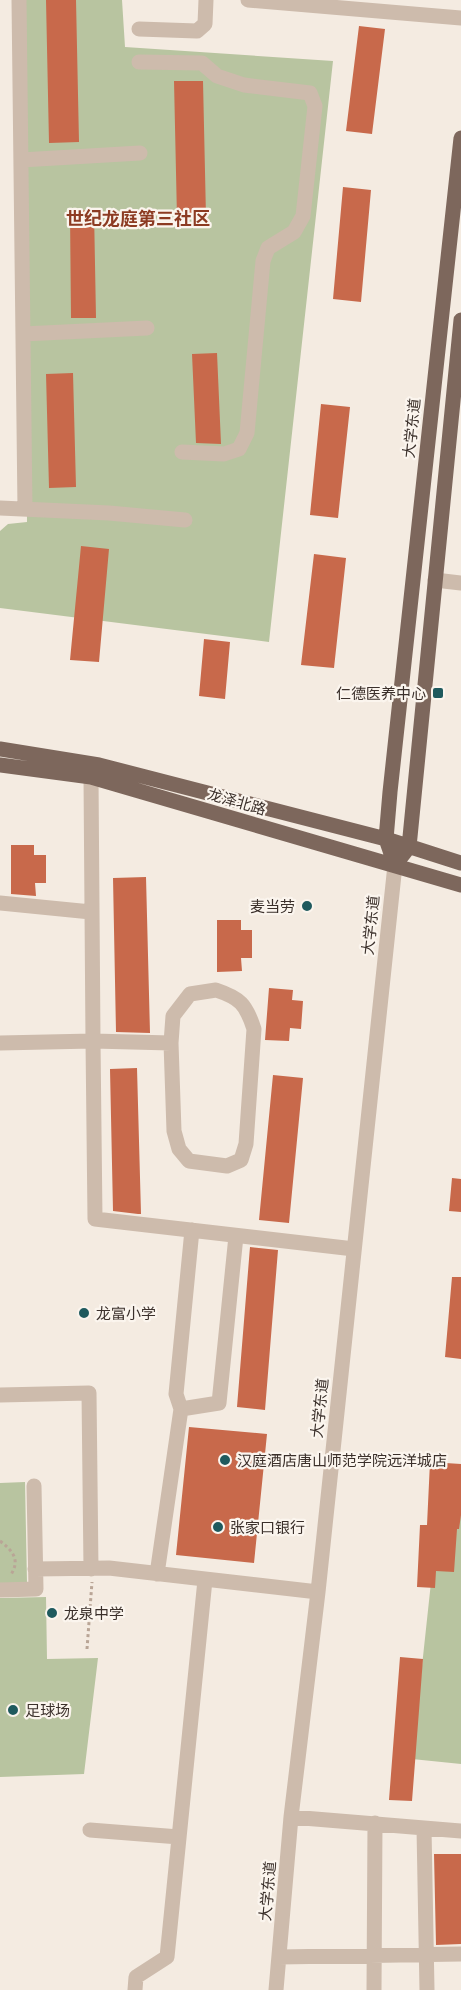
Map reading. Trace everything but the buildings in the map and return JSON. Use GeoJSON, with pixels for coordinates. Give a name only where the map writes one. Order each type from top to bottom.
{"type":"FeatureCollection","features":[{"type":"Feature","properties":{"kind":"main road","name":"大学东道"},"geometry":{"type":"LineString","coordinates":[[394,865],[387,839],[461,138]]}},
{"type":"Feature","properties":{"kind":"main road"},"geometry":{"type":"LineString","coordinates":[[394,865],[409,847],[461,320]]}},
{"type":"Feature","properties":{"kind":"main road","name":"龙泽北路"},"geometry":{"type":"LineString","coordinates":[[0,749],[387,839],[461,863]]}},
{"type":"Feature","properties":{"kind":"main road","name":"龙泽北路"},"geometry":{"type":"LineString","coordinates":[[0,765],[95,771],[461,885]]}},
{"type":"Feature","properties":{"kind":"street"},"geometry":{"type":"LineString","coordinates":[[20,0],[25,509]]}},
{"type":"Feature","properties":{"kind":"street"},"geometry":{"type":"LineString","coordinates":[[139,29],[197,31],[205,24],[206,0]]}},
{"type":"Feature","properties":{"kind":"street"},"geometry":{"type":"LineString","coordinates":[[248,0],[461,18]]}},
{"type":"Feature","properties":{"kind":"street"},"geometry":{"type":"LineString","coordinates":[[139,62],[202,63],[218,76],[244,85],[310,93],[315,106],[303,216],[294,232],[268,248],[263,261],[247,433],[239,449],[224,454],[182,452]]}},
{"type":"Feature","properties":{"kind":"street"},"geometry":{"type":"LineString","coordinates":[[21,159],[140,153]]}},
{"type":"Feature","properties":{"kind":"street"},"geometry":{"type":"LineString","coordinates":[[23,334],[147,328]]}},
{"type":"Feature","properties":{"kind":"street"},"geometry":{"type":"LineString","coordinates":[[0,508],[110,513],[185,520]]}},
{"type":"Feature","properties":{"kind":"street"},"geometry":{"type":"LineString","coordinates":[[435,580],[461,583]]}},
{"type":"Feature","properties":{"kind":"street"},"geometry":{"type":"LineString","coordinates":[[95,771],[91,912],[96,1219],[354,1249]]}},
{"type":"Feature","properties":{"kind":"street","name":"大学东道"},"geometry":{"type":"LineString","coordinates":[[276,1990],[291,1817],[318,1592],[394,865]]}},
{"type":"Feature","properties":{"kind":"street"},"geometry":{"type":"LineString","coordinates":[[0,903],[91,912]]}},
{"type":"Feature","properties":{"kind":"street"},"geometry":{"type":"LineString","coordinates":[[216,990],[237,997],[249,1012],[254,1029],[246,1144],[241,1160],[227,1166],[189,1161],[179,1149],[174,1131],[171,1043],[173,1016],[190,994],[216,990]]}},
{"type":"Feature","properties":{"kind":"street"},"geometry":{"type":"LineString","coordinates":[[0,1043],[93,1041],[171,1043]]}},
{"type":"Feature","properties":{"kind":"street"},"geometry":{"type":"LineString","coordinates":[[158,1574],[181,1409],[176,1394],[192,1230]]}},
{"type":"Feature","properties":{"kind":"street"},"geometry":{"type":"LineString","coordinates":[[181,1409],[219,1403],[237,1236]]}},
{"type":"Feature","properties":{"kind":"street"},"geometry":{"type":"LineString","coordinates":[[0,1395],[89,1393],[91,1569]]}},
{"type":"Feature","properties":{"kind":"street"},"geometry":{"type":"LineString","coordinates":[[2,1584],[36,1589],[34,1486]]}},
{"type":"Feature","properties":{"kind":"street"},"geometry":{"type":"LineString","coordinates":[[35,1569],[110,1568],[318,1592]]}},
{"type":"Feature","properties":{"kind":"street"},"geometry":{"type":"LineString","coordinates":[[135,1990],[136,1977],[167,1957],[205,1580]]}},
{"type":"Feature","properties":{"kind":"street"},"geometry":{"type":"LineString","coordinates":[[291,1817],[461,1831]]}},
{"type":"Feature","properties":{"kind":"street"},"geometry":{"type":"LineString","coordinates":[[374,1990],[375,1823]]}},
{"type":"Feature","properties":{"kind":"street"},"geometry":{"type":"LineString","coordinates":[[424,1828],[426,1990]]}},
{"type":"Feature","properties":{"kind":"street"},"geometry":{"type":"LineString","coordinates":[[90,1830],[179,1837]]}},
{"type":"Feature","properties":{"kind":"street"},"geometry":{"type":"LineString","coordinates":[[279,1958],[461,1954]]}},
{"type":"Feature","properties":{"kind":"path"},"geometry":{"type":"LineString","coordinates":[[0,1541],[10,1548],[15,1556],[15,1567],[2,1584]]}},
{"type":"Feature","properties":{"kind":"path"},"geometry":{"type":"LineString","coordinates":[[87,1649],[92,1598],[91,1569]]}},
{"type":"Feature","properties":{"kind":"green space"},"geometry":{"type":"Polygon","coordinates":[[[26,0],[122,0],[125,47],[333,61],[269,642],[0,608],[0,531],[8,524],[27,522],[26,0]]]}},
{"type":"Feature","properties":{"kind":"green space"},"geometry":{"type":"Polygon","coordinates":[[[442,1480],[461,1483],[461,1764],[412,1759],[442,1480]]]}},
{"type":"Feature","properties":{"kind":"green space"},"geometry":{"type":"Polygon","coordinates":[[[25,1482],[27,1583],[0,1584],[0,1483],[25,1482]]]}},
{"type":"Feature","properties":{"kind":"green space"},"geometry":{"type":"Polygon","coordinates":[[[46,1597],[47,1659],[98,1658],[84,1774],[0,1777],[0,1598],[46,1597]]]}},
{"type":"Feature","properties":{"kind":"place","name":"仁德医养中心"},"geometry":{"type":"Point","coordinates":[438,693]}},
{"type":"Feature","properties":{"kind":"place","name":"麦当劳"},"geometry":{"type":"Point","coordinates":[307,906]}},
{"type":"Feature","properties":{"kind":"place","name":"龙富小学"},"geometry":{"type":"Point","coordinates":[84,1313]}},
{"type":"Feature","properties":{"kind":"place","name":"汉庭酒店唐山师范学院远洋城店"},"geometry":{"type":"Point","coordinates":[225,1460]}},
{"type":"Feature","properties":{"kind":"place","name":"张家口银行"},"geometry":{"type":"Point","coordinates":[218,1527]}},
{"type":"Feature","properties":{"kind":"place","name":"龙泉中学"},"geometry":{"type":"Point","coordinates":[52,1613]}},
{"type":"Feature","properties":{"kind":"place","name":"足球场"},"geometry":{"type":"Point","coordinates":[13,1710]}},
{"type":"Feature","properties":{"kind":"district","name":"世纪龙庭第三社区"},"geometry":{"type":"Point","coordinates":[138,218]}}]}
